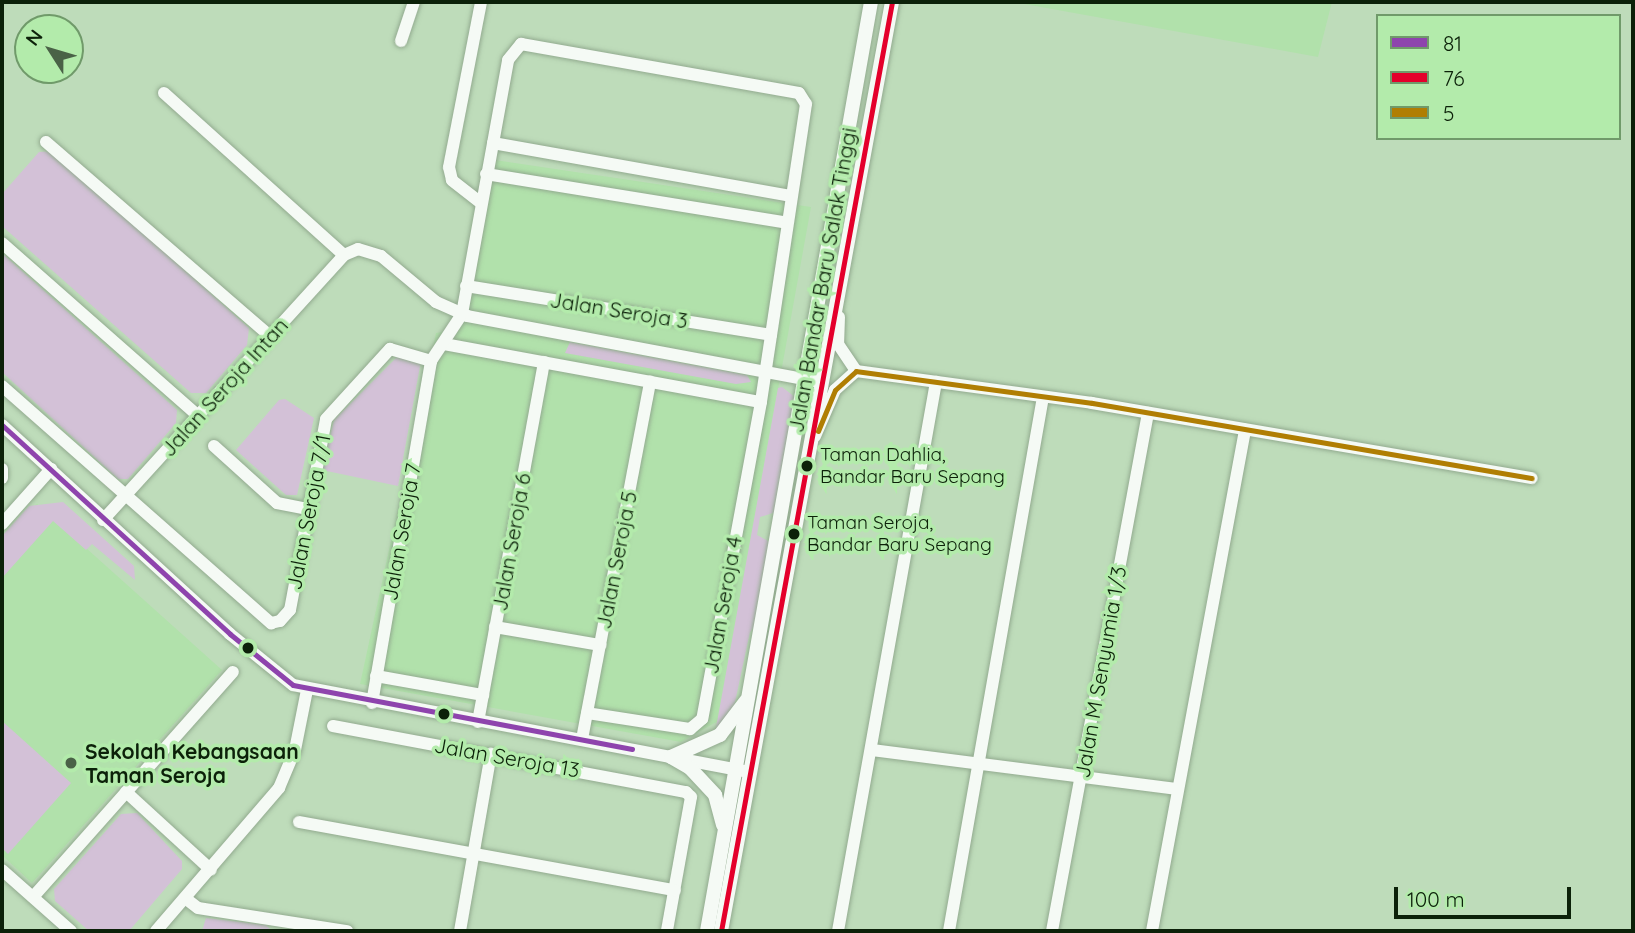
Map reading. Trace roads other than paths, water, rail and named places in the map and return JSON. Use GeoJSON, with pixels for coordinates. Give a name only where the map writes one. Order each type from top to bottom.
{"type":"FeatureCollection","features":[{"type":"Feature","properties":{"kind":"main road","name":"Jalan Bandar Baru Salak Tinggi"},"geometry":{"type":"LineString","coordinates":[[722,931],[751,693],[871,2]]}},
{"type":"Feature","properties":{"kind":"main road","name":"Jalan Bandar Baru Salak Tinggi"},"geometry":{"type":"LineString","coordinates":[[707,931],[743,771],[808,452],[892,2]]}},
{"type":"Feature","properties":{"kind":"main road"},"geometry":{"type":"LineString","coordinates":[[671,757],[720,735],[751,693]]}},
{"type":"Feature","properties":{"kind":"main road"},"geometry":{"type":"LineString","coordinates":[[671,757],[690,768],[715,795],[722,810],[725,843]]}},
{"type":"Feature","properties":{"kind":"street"},"geometry":{"type":"LineString","coordinates":[[401,41],[414,2]]}},
{"type":"Feature","properties":{"kind":"street"},"geometry":{"type":"LineString","coordinates":[[481,2],[449,167],[452,180],[481,203]]}},
{"type":"Feature","properties":{"kind":"street","name":"Jalan Seroja 4"},"geometry":{"type":"LineString","coordinates":[[493,143],[508,60],[521,44],[799,93],[806,104],[790,195],[761,402],[702,719],[690,729],[587,713]]}},
{"type":"Feature","properties":{"kind":"street"},"geometry":{"type":"LineString","coordinates":[[164,93],[344,255],[370,250],[436,302],[461,314],[821,382]]}},
{"type":"Feature","properties":{"kind":"street"},"geometry":{"type":"LineString","coordinates":[[46,142],[270,336]]}},
{"type":"Feature","properties":{"kind":"street"},"geometry":{"type":"LineString","coordinates":[[431,361],[461,314],[493,143],[790,195]]}},
{"type":"Feature","properties":{"kind":"street"},"geometry":{"type":"LineString","coordinates":[[486,174],[787,223]]}},
{"type":"Feature","properties":{"kind":"street"},"geometry":{"type":"LineString","coordinates":[[2,243],[198,416]]}},
{"type":"Feature","properties":{"kind":"street","name":"Jalan Seroja Intan"},"geometry":{"type":"LineString","coordinates":[[103,520],[344,255]]}},
{"type":"Feature","properties":{"kind":"street"},"geometry":{"type":"LineString","coordinates":[[840,280],[838,344],[856,371],[1148,413],[1532,478]]}},
{"type":"Feature","properties":{"kind":"street","name":"Jalan Seroja 3"},"geometry":{"type":"LineString","coordinates":[[466,286],[771,335]]}},
{"type":"Feature","properties":{"kind":"street"},"geometry":{"type":"LineString","coordinates":[[444,344],[761,402]]}},
{"type":"Feature","properties":{"kind":"street","name":"Jalan Seroja 7/1"},"geometry":{"type":"LineString","coordinates":[[125,496],[271,623],[281,621],[290,610],[326,419],[390,349],[431,361]]}},
{"type":"Feature","properties":{"kind":"street","name":"Jalan Seroja 7"},"geometry":{"type":"LineString","coordinates":[[372,703],[431,361]]}},
{"type":"Feature","properties":{"kind":"street","name":"Jalan Seroja 6"},"geometry":{"type":"LineString","coordinates":[[478,722],[544,362]]}},
{"type":"Feature","properties":{"kind":"street"},"geometry":{"type":"LineString","coordinates":[[808,452],[835,390],[856,371]]}},
{"type":"Feature","properties":{"kind":"street","name":"Jalan Seroja 5"},"geometry":{"type":"LineString","coordinates":[[583,739],[650,381]]}},
{"type":"Feature","properties":{"kind":"street"},"geometry":{"type":"LineString","coordinates":[[838,931],[936,382]]}},
{"type":"Feature","properties":{"kind":"street"},"geometry":{"type":"LineString","coordinates":[[2,386],[125,496]]}},
{"type":"Feature","properties":{"kind":"street"},"geometry":{"type":"LineString","coordinates":[[949,931],[1043,397]]}},
{"type":"Feature","properties":{"kind":"street","name":"Jalan M Senyumia 1/3"},"geometry":{"type":"LineString","coordinates":[[1052,931],[1148,413]]}},
{"type":"Feature","properties":{"kind":"street"},"geometry":{"type":"LineString","coordinates":[[2,425],[103,520],[286,681],[307,690],[372,703],[583,739],[743,771]]}},
{"type":"Feature","properties":{"kind":"street"},"geometry":{"type":"LineString","coordinates":[[1152,931],[1244,429]]}},
{"type":"Feature","properties":{"kind":"street"},"geometry":{"type":"LineString","coordinates":[[214,446],[277,503],[309,509]]}},
{"type":"Feature","properties":{"kind":"street"},"geometry":{"type":"LineString","coordinates":[[2,524],[51,469]]}},
{"type":"Feature","properties":{"kind":"street"},"geometry":{"type":"LineString","coordinates":[[495,627],[600,645]]}},
{"type":"Feature","properties":{"kind":"street"},"geometry":{"type":"LineString","coordinates":[[33,897],[233,672]]}},
{"type":"Feature","properties":{"kind":"street"},"geometry":{"type":"LineString","coordinates":[[376,676],[483,695]]}},
{"type":"Feature","properties":{"kind":"street"},"geometry":{"type":"LineString","coordinates":[[156,931],[279,788],[289,769],[307,690]]}},
{"type":"Feature","properties":{"kind":"street","name":"Jalan Seroja 13"},"geometry":{"type":"LineString","coordinates":[[333,726],[680,789],[691,797],[675,890]]}},
{"type":"Feature","properties":{"kind":"street"},"geometry":{"type":"LineString","coordinates":[[872,750],[1177,789]]}},
{"type":"Feature","properties":{"kind":"street"},"geometry":{"type":"LineString","coordinates":[[460,931],[491,754]]}},
{"type":"Feature","properties":{"kind":"street"},"geometry":{"type":"LineString","coordinates":[[125,792],[211,870]]}},
{"type":"Feature","properties":{"kind":"street"},"geometry":{"type":"LineString","coordinates":[[299,822],[675,890],[667,931]]}},
{"type":"Feature","properties":{"kind":"street"},"geometry":{"type":"LineString","coordinates":[[2,870],[71,931]]}},
{"type":"Feature","properties":{"kind":"street"},"geometry":{"type":"LineString","coordinates":[[186,898],[198,908],[284,925],[346,931]]}},
{"type":"Feature","properties":{"kind":"place","name":"Taman Dahlia, Bandar Baru Sepang"},"geometry":{"type":"Point","coordinates":[807,466]}},
{"type":"Feature","properties":{"kind":"place","name":"Taman Seroja, Bandar Baru Sepang"},"geometry":{"type":"Point","coordinates":[794,534]}},
{"type":"Feature","properties":{"kind":"place","name":"Sekolah Kebangsaan Taman Seroja"},"geometry":{"type":"Point","coordinates":[71,763]}}]}
